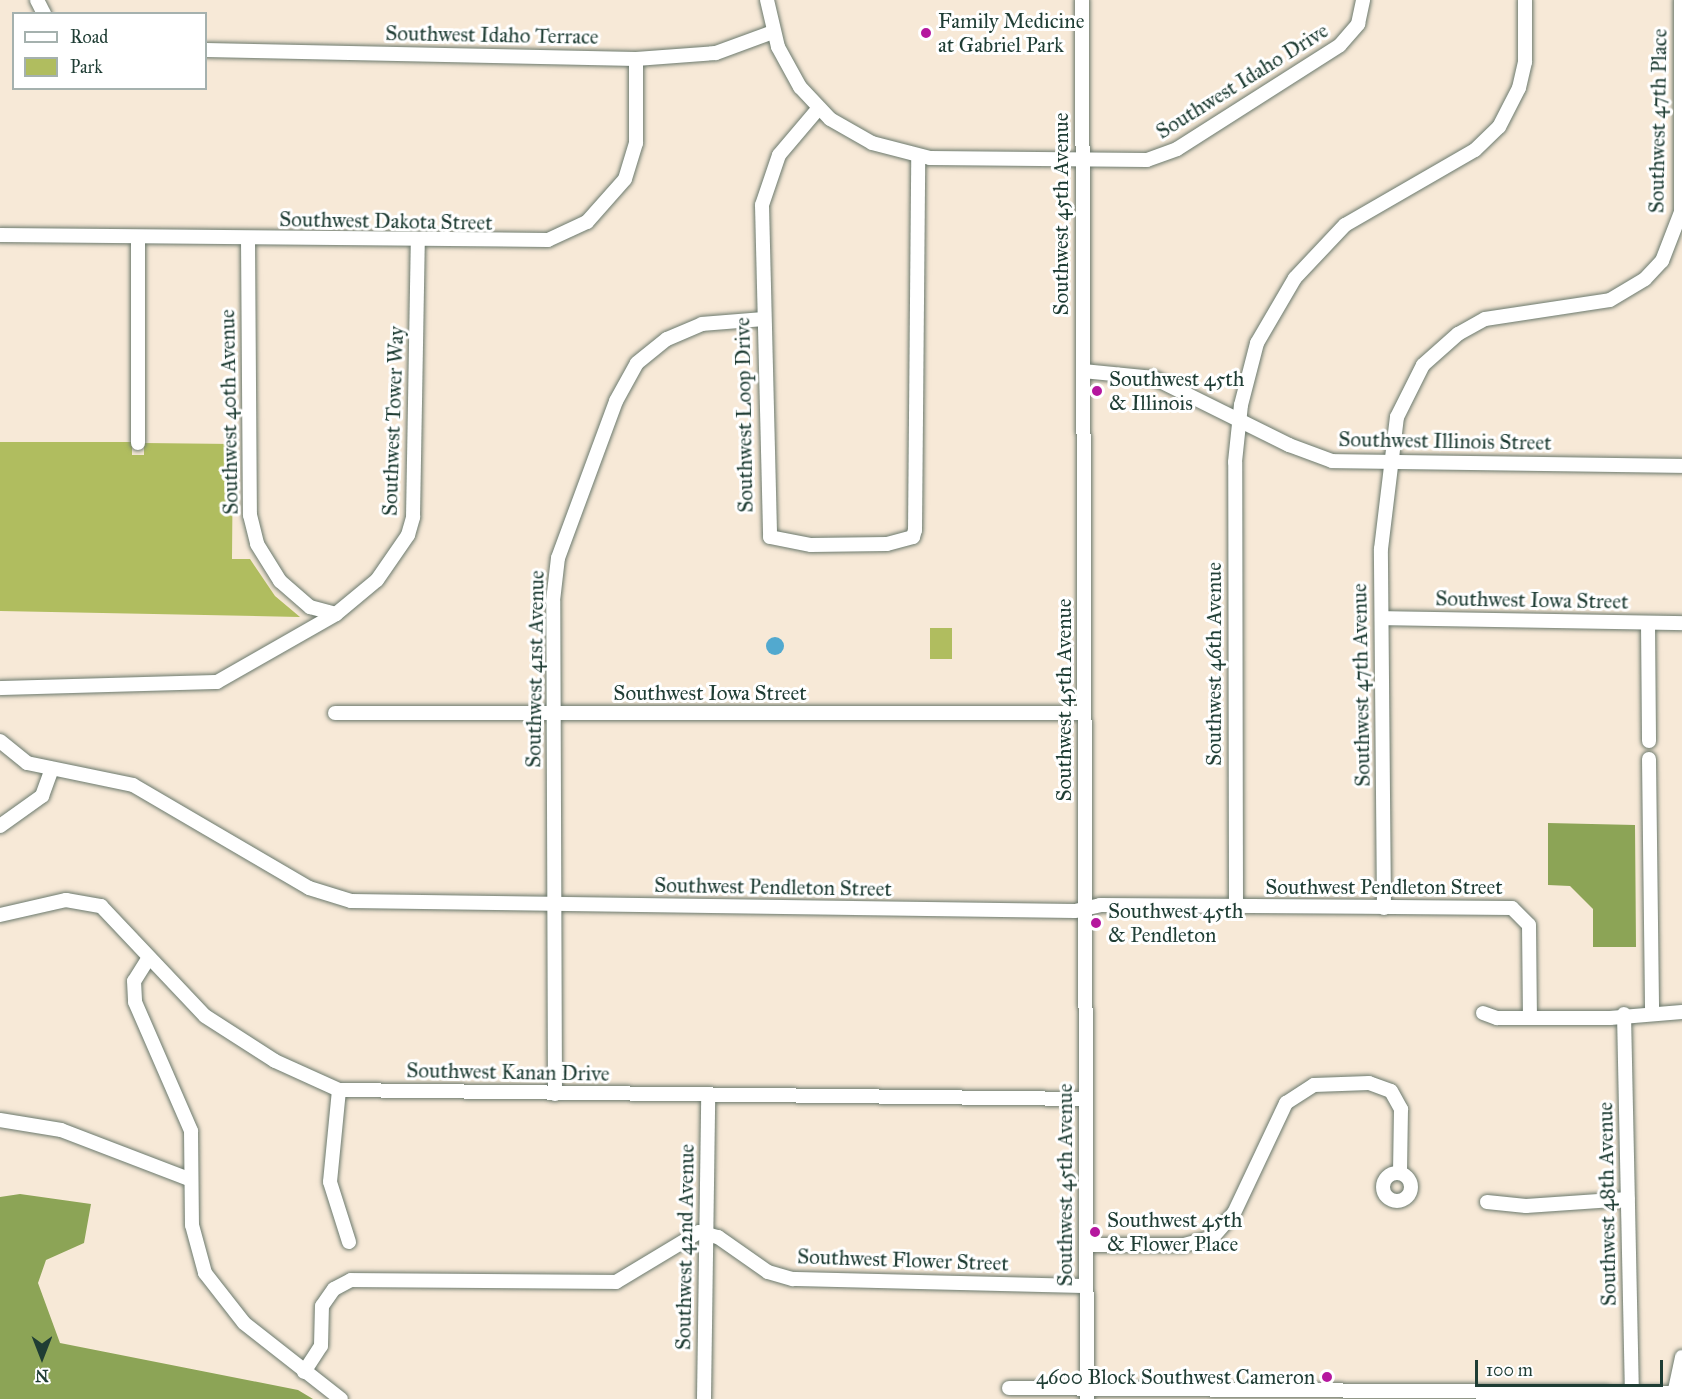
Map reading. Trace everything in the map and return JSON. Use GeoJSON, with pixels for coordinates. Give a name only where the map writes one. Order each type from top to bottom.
{"type":"FeatureCollection","features":[{"type":"Feature","properties":{"kind":"street","name":"Southwest Idaho Drive"},"geometry":{"type":"LineString","coordinates":[[767,0],[773,32],[792,74],[818,109],[857,136],[918,157],[1147,160],[1177,149],[1340,45],[1358,24],[1364,0]]}},
{"type":"Feature","properties":{"kind":"street","name":"Southwest 45th Avenue"},"geometry":{"type":"LineString","coordinates":[[1082,0],[1087,1393]]}},
{"type":"Feature","properties":{"kind":"street","name":"Southwest 46th Avenue"},"geometry":{"type":"LineString","coordinates":[[1236,907],[1239,421],[1257,343],[1295,278],[1326,243],[1371,207],[1475,150],[1499,127],[1519,88],[1525,62],[1525,0]]}},
{"type":"Feature","properties":{"kind":"street","name":"Southwest 47th Place"},"geometry":{"type":"LineString","coordinates":[[1389,463],[1407,390],[1423,365],[1458,334],[1485,319],[1610,300],[1645,279],[1662,261],[1681,212],[1681,0]]}},
{"type":"Feature","properties":{"kind":"street","name":"Southwest Idaho Terrace"},"geometry":{"type":"LineString","coordinates":[[207,50],[636,59],[716,53],[773,32]]}},
{"type":"Feature","properties":{"kind":"street","name":"Southwest Dakota Street"},"geometry":{"type":"LineString","coordinates":[[0,236],[535,243],[574,230],[599,212],[625,179],[633,154],[636,59]]}},
{"type":"Feature","properties":{"kind":"street","name":"Southwest Loop Drive"},"geometry":{"type":"LineString","coordinates":[[818,109],[784,146],[766,188],[763,319],[770,537],[811,545],[887,544],[913,537],[918,510],[918,157]]}},
{"type":"Feature","properties":{"kind":"street"},"geometry":{"type":"LineString","coordinates":[[138,237],[138,443]]}},
{"type":"Feature","properties":{"kind":"street","name":"Southwest 40th Avenue"},"geometry":{"type":"LineString","coordinates":[[248,239],[247,494],[255,534],[269,568],[286,588],[310,607],[336,614]]}},
{"type":"Feature","properties":{"kind":"street","name":"Southwest Tower Way"},"geometry":{"type":"LineString","coordinates":[[0,688],[217,682],[336,614],[377,580],[408,534],[413,517],[418,243]]}},
{"type":"Feature","properties":{"kind":"street","name":"Southwest 41st Avenue"},"geometry":{"type":"LineString","coordinates":[[555,1094],[555,571],[625,381],[645,355],[683,331],[713,321],[763,319]]}},
{"type":"Feature","properties":{"kind":"street","name":"Southwest Illinois Street"},"geometry":{"type":"LineString","coordinates":[[1083,371],[1154,378],[1239,421],[1323,459],[1389,463],[1682,466]]}},
{"type":"Feature","properties":{"kind":"street","name":"Southwest 47th Avenue"},"geometry":{"type":"LineString","coordinates":[[1384,908],[1381,549],[1389,463]]}},
{"type":"Feature","properties":{"kind":"street","name":"Southwest Iowa Street"},"geometry":{"type":"LineString","coordinates":[[1382,618],[1682,623]]}},
{"type":"Feature","properties":{"kind":"street"},"geometry":{"type":"LineString","coordinates":[[1648,623],[1649,741]]}},
{"type":"Feature","properties":{"kind":"street","name":"Southwest Iowa Street"},"geometry":{"type":"LineString","coordinates":[[335,713],[554,715],[1084,713]]}},
{"type":"Feature","properties":{"kind":"street","name":"Southwest Pendleton Street"},"geometry":{"type":"LineString","coordinates":[[0,741],[27,763],[133,785],[333,898],[556,905],[1512,908],[1523,914],[1529,925],[1530,1018]]}},
{"type":"Feature","properties":{"kind":"street"},"geometry":{"type":"LineString","coordinates":[[1649,759],[1652,1012]]}},
{"type":"Feature","properties":{"kind":"street"},"geometry":{"type":"LineString","coordinates":[[0,826],[42,796],[52,769]]}},
{"type":"Feature","properties":{"kind":"street","name":"Southwest Kanan Drive"},"geometry":{"type":"LineString","coordinates":[[0,915],[66,900],[101,906],[112,912],[148,959],[205,1016],[275,1061],[339,1090],[1086,1099]]}},
{"type":"Feature","properties":{"kind":"street"},"geometry":{"type":"LineString","coordinates":[[148,959],[134,981],[135,1002],[191,1131],[191,1180],[197,1249],[211,1284],[234,1314],[304,1372],[341,1399]]}},
{"type":"Feature","properties":{"kind":"street"},"geometry":{"type":"LineString","coordinates":[[1483,1013],[1530,1018],[1682,1012]]}},
{"type":"Feature","properties":{"kind":"street","name":"Southwest 48th Avenue"},"geometry":{"type":"LineString","coordinates":[[1624,1014],[1632,1393]]}},
{"type":"Feature","properties":{"kind":"street"},"geometry":{"type":"LineString","coordinates":[[1086,1245],[1184,1245],[1213,1237],[1234,1213],[1286,1103],[1314,1085],[1379,1084],[1391,1091],[1401,1108],[1400,1173]]}},
{"type":"Feature","properties":{"kind":"street"},"geometry":{"type":"LineString","coordinates":[[339,1090],[330,1182],[349,1242]]}},
{"type":"Feature","properties":{"kind":"street","name":"Southwest 42nd Avenue"},"geometry":{"type":"LineString","coordinates":[[704,1399],[708,1096]]}},
{"type":"Feature","properties":{"kind":"street"},"geometry":{"type":"LineString","coordinates":[[0,1120],[60,1131],[191,1180]]}},
{"type":"Feature","properties":{"kind":"street"},"geometry":{"type":"LineString","coordinates":[[1487,1202],[1526,1206],[1628,1199]]}},
{"type":"Feature","properties":{"kind":"street"},"geometry":{"type":"LineString","coordinates":[[304,1372],[321,1346],[322,1306],[334,1289],[351,1280],[616,1282],[686,1236],[706,1233]]}},
{"type":"Feature","properties":{"kind":"street","name":"Southwest Flower Street"},"geometry":{"type":"LineString","coordinates":[[706,1233],[768,1272],[793,1279],[1086,1286]]}},
{"type":"Feature","properties":{"kind":"street"},"geometry":{"type":"LineString","coordinates":[[1009,1388],[1087,1393],[1509,1395],[1632,1393],[1677,1395],[1682,1357]]}},
{"type":"Feature","properties":{"kind":"street"},"geometry":{"type":"LineString","coordinates":[[689,1399],[696,1399]]}},
{"type":"Feature","properties":{"kind":"green space"},"geometry":{"type":"Polygon","coordinates":[[[0,442],[132,442],[132,455],[144,455],[144,443],[233,444],[232,559],[250,559],[275,596],[300,617],[0,611],[0,442]]]}},
{"type":"Feature","properties":{"kind":"green space"},"geometry":{"type":"Polygon","coordinates":[[[930,628],[952,628],[952,659],[930,659],[930,628]]]}},
{"type":"Feature","properties":{"kind":"green space"},"geometry":{"type":"Polygon","coordinates":[[[1548,823],[1635,825],[1636,947],[1593,947],[1593,909],[1570,886],[1548,885],[1548,823]]]}},
{"type":"Feature","properties":{"kind":"green space"},"geometry":{"type":"Polygon","coordinates":[[[20,1194],[91,1204],[84,1243],[46,1260],[38,1283],[60,1343],[298,1390],[313,1399],[0,1399],[0,1197],[20,1194]]]}},
{"type":"Feature","properties":{"kind":"water"},"geometry":{"type":"Polygon","coordinates":[[[775,637],[781,640],[784,646],[781,652],[775,655],[769,652],[766,646],[769,640],[775,637]]]}},
{"type":"Feature","properties":{"kind":"place","name":"Family Medicine at Gabriel Park"},"geometry":{"type":"Point","coordinates":[926,33]}},
{"type":"Feature","properties":{"kind":"place","name":"Southwest 45th & Illinois"},"geometry":{"type":"Point","coordinates":[1097,391]}},
{"type":"Feature","properties":{"kind":"place","name":"Southwest 45th & Pendleton"},"geometry":{"type":"Point","coordinates":[1096,923]}},
{"type":"Feature","properties":{"kind":"place","name":"Southwest 45th & Flower Place"},"geometry":{"type":"Point","coordinates":[1095,1232]}},
{"type":"Feature","properties":{"kind":"place","name":"4600 Block Southwest Cameron"},"geometry":{"type":"Point","coordinates":[1327,1377]}}]}
